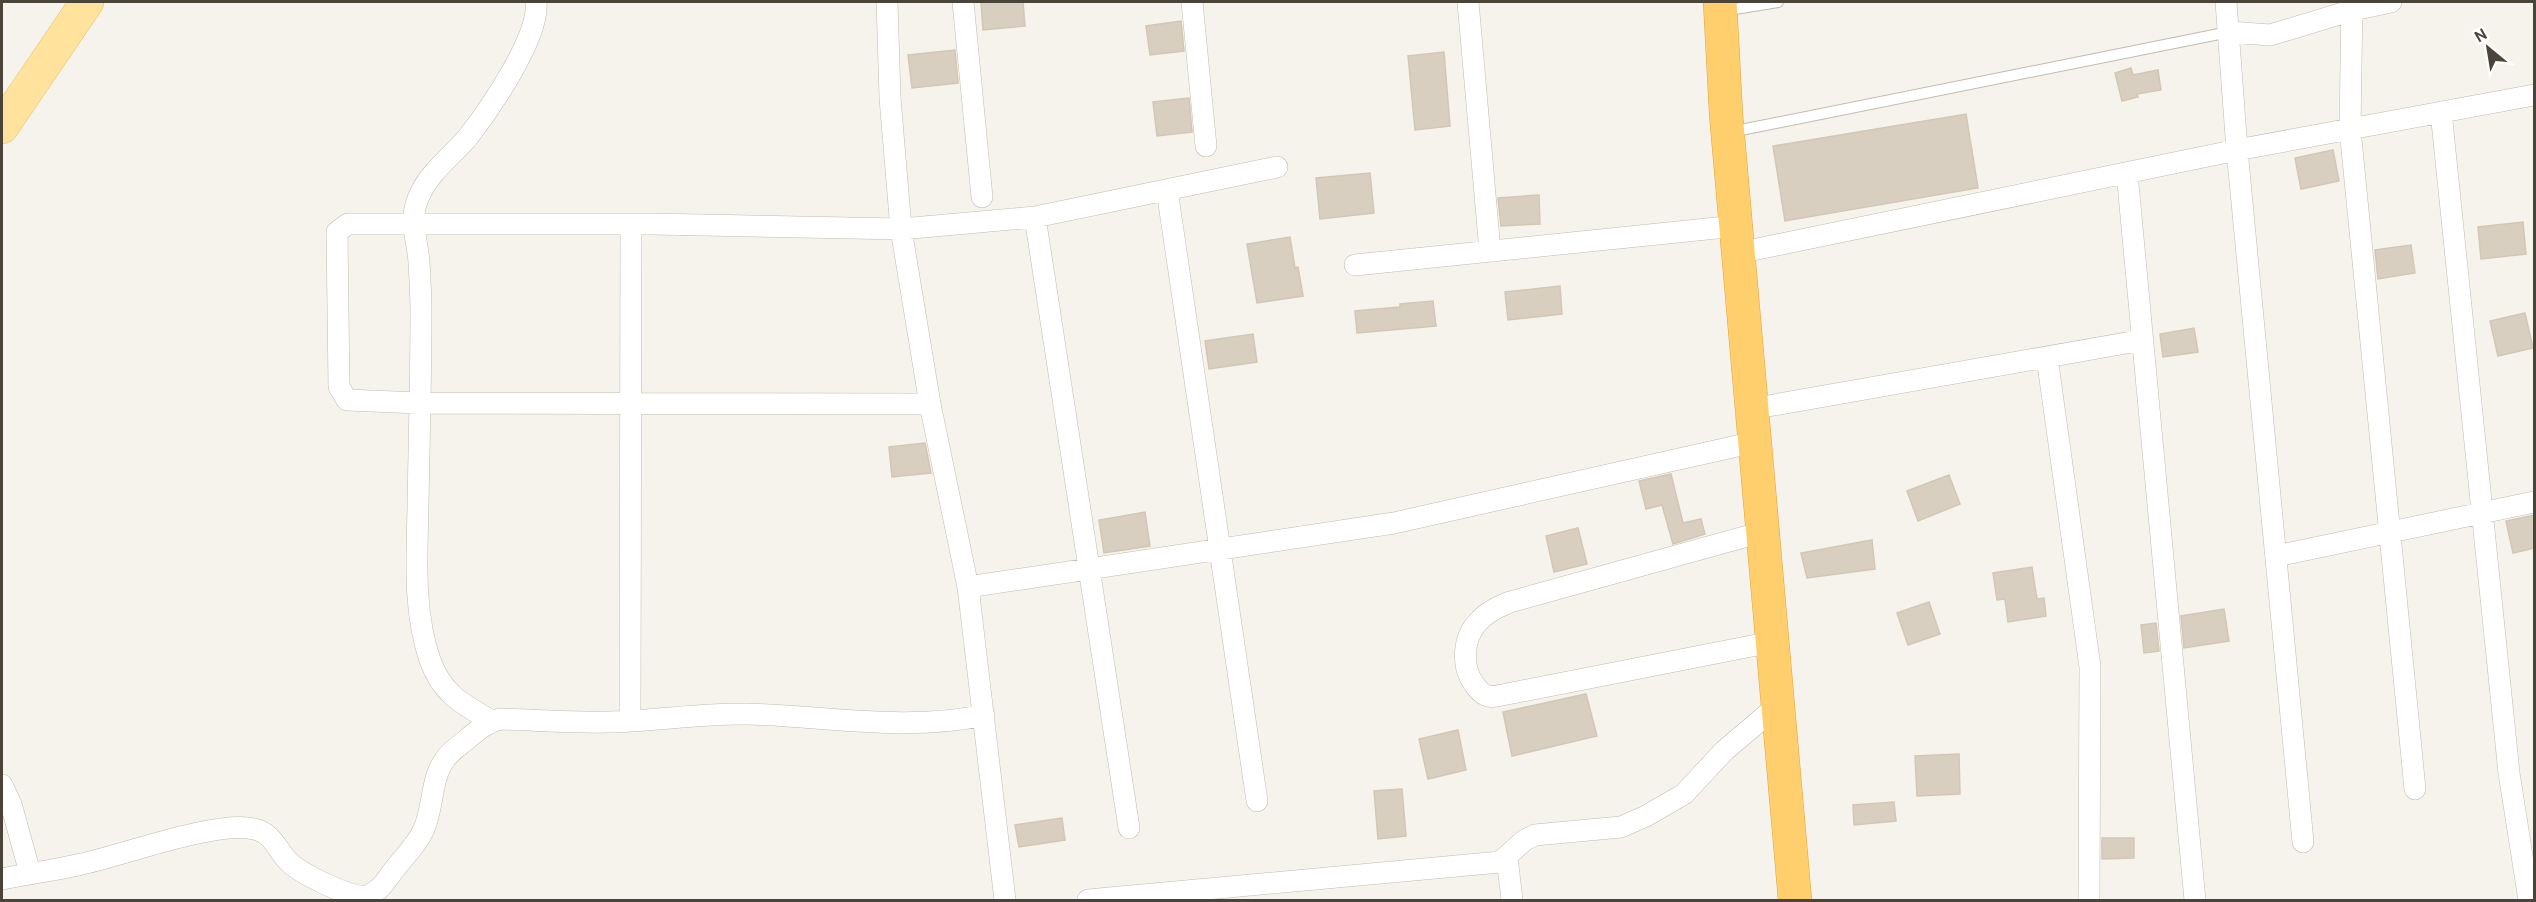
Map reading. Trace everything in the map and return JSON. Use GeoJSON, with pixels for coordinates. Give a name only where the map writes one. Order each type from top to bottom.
{"type":"FeatureCollection","features":[{"type":"Feature","properties":{"kind":"highway"},"geometry":{"type":"LineString","coordinates":[[1721,6],[1728,133],[1795,900]]}},
{"type":"Feature","properties":{"kind":"main road"},"geometry":{"type":"LineString","coordinates":[[2,127],[87,2]]}},
{"type":"Feature","properties":{"kind":"street"},"geometry":{"type":"LineString","coordinates":[[492,721],[458,702],[441,685],[422,634],[418,597],[417,530],[419,270],[412,224],[421,192],[468,136],[499,93],[531,34],[537,10],[536,2]]}},
{"type":"Feature","properties":{"kind":"street"},"geometry":{"type":"LineString","coordinates":[[887,2],[890,98],[901,229],[930,405],[968,587],[1005,900]]}},
{"type":"Feature","properties":{"kind":"street"},"geometry":{"type":"LineString","coordinates":[[963,2],[982,197]]}},
{"type":"Feature","properties":{"kind":"street"},"geometry":{"type":"LineString","coordinates":[[1192,2],[1206,146]]}},
{"type":"Feature","properties":{"kind":"street"},"geometry":{"type":"LineString","coordinates":[[1468,2],[1490,251]]}},
{"type":"Feature","properties":{"kind":"street"},"geometry":{"type":"LineString","coordinates":[[2226,2],[2237,150],[2303,842]]}},
{"type":"Feature","properties":{"kind":"street"},"geometry":{"type":"LineString","coordinates":[[2229,32],[2270,35],[2352,6],[2391,2]]}},
{"type":"Feature","properties":{"kind":"street"},"geometry":{"type":"LineString","coordinates":[[2352,6],[2350,129],[2415,789]]}},
{"type":"Feature","properties":{"kind":"street"},"geometry":{"type":"LineString","coordinates":[[1355,265],[1490,251],[1737,239],[2127,173],[2237,150],[2535,95]]}},
{"type":"Feature","properties":{"kind":"street"},"geometry":{"type":"LineString","coordinates":[[2441,112],[2509,773],[2529,900]]}},
{"type":"Feature","properties":{"kind":"street"},"geometry":{"type":"LineString","coordinates":[[930,405],[419,403],[347,400],[339,387],[337,232],[348,224],[901,229],[1035,217],[1277,167]]}},
{"type":"Feature","properties":{"kind":"street"},"geometry":{"type":"LineString","coordinates":[[2127,173],[2195,900]]}},
{"type":"Feature","properties":{"kind":"street"},"geometry":{"type":"LineString","coordinates":[[1167,190],[1222,549],[1257,801]]}},
{"type":"Feature","properties":{"kind":"street"},"geometry":{"type":"LineString","coordinates":[[1035,217],[1091,568],[1129,828]]}},
{"type":"Feature","properties":{"kind":"street"},"geometry":{"type":"LineString","coordinates":[[630,721],[631,225]]}},
{"type":"Feature","properties":{"kind":"street"},"geometry":{"type":"LineString","coordinates":[[1751,409],[2143,340]]}},
{"type":"Feature","properties":{"kind":"street"},"geometry":{"type":"LineString","coordinates":[[2047,357],[2090,667],[2089,900]]}},
{"type":"Feature","properties":{"kind":"street"},"geometry":{"type":"LineString","coordinates":[[968,587],[1394,523],[1755,442]]}},
{"type":"Feature","properties":{"kind":"street"},"geometry":{"type":"LineString","coordinates":[[2276,556],[2535,502]]}},
{"type":"Feature","properties":{"kind":"street"},"geometry":{"type":"LineString","coordinates":[[1762,532],[1510,602],[1493,609],[1476,623],[1467,642],[1464,663],[1469,677],[1479,690],[1487,696],[1502,695],[1772,642]]}},
{"type":"Feature","properties":{"kind":"street"},"geometry":{"type":"LineString","coordinates":[[1088,900],[1191,895],[1490,864],[1507,857],[1525,840],[1535,836],[1622,826],[1646,816],[1684,794],[1724,751],[1777,706]]}},
{"type":"Feature","properties":{"kind":"street"},"geometry":{"type":"LineString","coordinates":[[2,879],[84,864],[213,830],[243,827],[262,831],[271,837],[297,868],[354,896],[368,896],[381,887],[422,833],[429,816],[437,775],[446,757],[492,721],[500,719],[630,721],[746,714],[934,722],[957,721],[984,715]]}},
{"type":"Feature","properties":{"kind":"street"},"geometry":{"type":"LineString","coordinates":[[2,785],[11,804],[30,873]]}},
{"type":"Feature","properties":{"kind":"street"},"geometry":{"type":"LineString","coordinates":[[1507,857],[1512,900]]}},
{"type":"Feature","properties":{"kind":"lane"},"geometry":{"type":"LineString","coordinates":[[1721,6],[1778,2]]}},
{"type":"Feature","properties":{"kind":"lane"},"geometry":{"type":"LineString","coordinates":[[1728,133],[2229,32]]}},
{"type":"Feature","properties":{"kind":"building"},"geometry":{"type":"Polygon","coordinates":[[[981,2],[1023,2],[1025,26],[983,30],[981,2]]]}},
{"type":"Feature","properties":{"kind":"building"},"geometry":{"type":"Polygon","coordinates":[[[1181,21],[1184,51],[1150,55],[1146,26],[1181,21]]]}},
{"type":"Feature","properties":{"kind":"building"},"geometry":{"type":"Polygon","coordinates":[[[955,50],[958,83],[912,88],[908,55],[955,50]]]}},
{"type":"Feature","properties":{"kind":"building"},"geometry":{"type":"Polygon","coordinates":[[[1444,52],[1450,126],[1415,130],[1408,56],[1444,52]]]}},
{"type":"Feature","properties":{"kind":"building"},"geometry":{"type":"Polygon","coordinates":[[[2131,68],[2133,75],[2158,70],[2161,90],[2137,94],[2138,97],[2122,101],[2115,73],[2131,68]]]}},
{"type":"Feature","properties":{"kind":"building"},"geometry":{"type":"Polygon","coordinates":[[[1189,98],[1192,132],[1157,136],[1153,102],[1189,98]]]}},
{"type":"Feature","properties":{"kind":"building"},"geometry":{"type":"Polygon","coordinates":[[[1966,114],[1978,188],[1785,221],[1773,146],[1966,114]]]}},
{"type":"Feature","properties":{"kind":"building"},"geometry":{"type":"Polygon","coordinates":[[[2333,150],[2339,181],[2301,189],[2295,158],[2333,150]]]}},
{"type":"Feature","properties":{"kind":"building"},"geometry":{"type":"Polygon","coordinates":[[[1370,173],[1374,213],[1320,219],[1316,178],[1370,173]]]}},
{"type":"Feature","properties":{"kind":"building"},"geometry":{"type":"Polygon","coordinates":[[[1539,195],[1540,224],[1501,226],[1498,198],[1539,195]]]}},
{"type":"Feature","properties":{"kind":"building"},"geometry":{"type":"Polygon","coordinates":[[[2523,222],[2526,254],[2481,259],[2478,227],[2523,222]]]}},
{"type":"Feature","properties":{"kind":"building"},"geometry":{"type":"Polygon","coordinates":[[[1290,237],[1303,296],[1257,303],[1247,244],[1290,237]]]}},
{"type":"Feature","properties":{"kind":"building"},"geometry":{"type":"Polygon","coordinates":[[[2411,245],[2415,273],[2378,279],[2375,250],[2411,245]]]}},
{"type":"Feature","properties":{"kind":"building"},"geometry":{"type":"Polygon","coordinates":[[[1560,286],[1562,314],[1508,320],[1505,292],[1560,286]]]}},
{"type":"Feature","properties":{"kind":"building"},"geometry":{"type":"Polygon","coordinates":[[[1433,301],[1436,326],[1357,333],[1355,311],[1433,301]]]}},
{"type":"Feature","properties":{"kind":"building"},"geometry":{"type":"Polygon","coordinates":[[[2525,313],[2533,348],[2498,356],[2490,321],[2525,313]]]}},
{"type":"Feature","properties":{"kind":"building"},"geometry":{"type":"Polygon","coordinates":[[[2194,328],[2198,352],[2163,357],[2160,334],[2194,328]]]}},
{"type":"Feature","properties":{"kind":"building"},"geometry":{"type":"Polygon","coordinates":[[[1253,334],[1257,362],[1209,369],[1205,341],[1253,334]]]}},
{"type":"Feature","properties":{"kind":"building"},"geometry":{"type":"Polygon","coordinates":[[[925,443],[931,473],[892,477],[889,447],[925,443]]]}},
{"type":"Feature","properties":{"kind":"building"},"geometry":{"type":"Polygon","coordinates":[[[1671,474],[1683,523],[1701,519],[1705,534],[1673,544],[1662,505],[1646,509],[1639,481],[1671,474]]]}},
{"type":"Feature","properties":{"kind":"building"},"geometry":{"type":"Polygon","coordinates":[[[1949,475],[1960,504],[1918,521],[1907,491],[1949,475]]]}},
{"type":"Feature","properties":{"kind":"building"},"geometry":{"type":"Polygon","coordinates":[[[1145,512],[1150,546],[1104,553],[1099,520],[1145,512]]]}},
{"type":"Feature","properties":{"kind":"building"},"geometry":{"type":"Polygon","coordinates":[[[2535,515],[2535,548],[2513,553],[2506,521],[2535,515]]]}},
{"type":"Feature","properties":{"kind":"building"},"geometry":{"type":"Polygon","coordinates":[[[1578,528],[1587,564],[1554,572],[1546,536],[1578,528]]]}},
{"type":"Feature","properties":{"kind":"building"},"geometry":{"type":"Polygon","coordinates":[[[1872,540],[1875,569],[1807,578],[1801,553],[1872,540]]]}},
{"type":"Feature","properties":{"kind":"building"},"geometry":{"type":"Polygon","coordinates":[[[2032,567],[2037,599],[2044,598],[2046,616],[2008,622],[2005,599],[1997,600],[1993,573],[2032,567]]]}},
{"type":"Feature","properties":{"kind":"building"},"geometry":{"type":"Polygon","coordinates":[[[1929,602],[1940,634],[1908,645],[1897,613],[1929,602]]]}},
{"type":"Feature","properties":{"kind":"building"},"geometry":{"type":"Polygon","coordinates":[[[2224,609],[2229,641],[2184,648],[2181,616],[2224,609]]]}},
{"type":"Feature","properties":{"kind":"building"},"geometry":{"type":"Polygon","coordinates":[[[2156,623],[2159,651],[2144,653],[2141,625],[2156,623]]]}},
{"type":"Feature","properties":{"kind":"building"},"geometry":{"type":"Polygon","coordinates":[[[1586,694],[1597,736],[1512,756],[1503,712],[1586,694]]]}},
{"type":"Feature","properties":{"kind":"building"},"geometry":{"type":"Polygon","coordinates":[[[1458,730],[1466,770],[1428,779],[1419,739],[1458,730]]]}},
{"type":"Feature","properties":{"kind":"building"},"geometry":{"type":"Polygon","coordinates":[[[1959,754],[1960,794],[1917,796],[1915,756],[1959,754]]]}},
{"type":"Feature","properties":{"kind":"building"},"geometry":{"type":"Polygon","coordinates":[[[1402,789],[1406,836],[1378,839],[1374,791],[1402,789]]]}},
{"type":"Feature","properties":{"kind":"building"},"geometry":{"type":"Polygon","coordinates":[[[1894,802],[1896,821],[1854,825],[1853,805],[1894,802]]]}},
{"type":"Feature","properties":{"kind":"building"},"geometry":{"type":"Polygon","coordinates":[[[1062,818],[1065,840],[1019,847],[1015,825],[1062,818]]]}},
{"type":"Feature","properties":{"kind":"building"},"geometry":{"type":"Polygon","coordinates":[[[2102,838],[2134,838],[2134,858],[2102,859],[2102,838]]]}}]}
